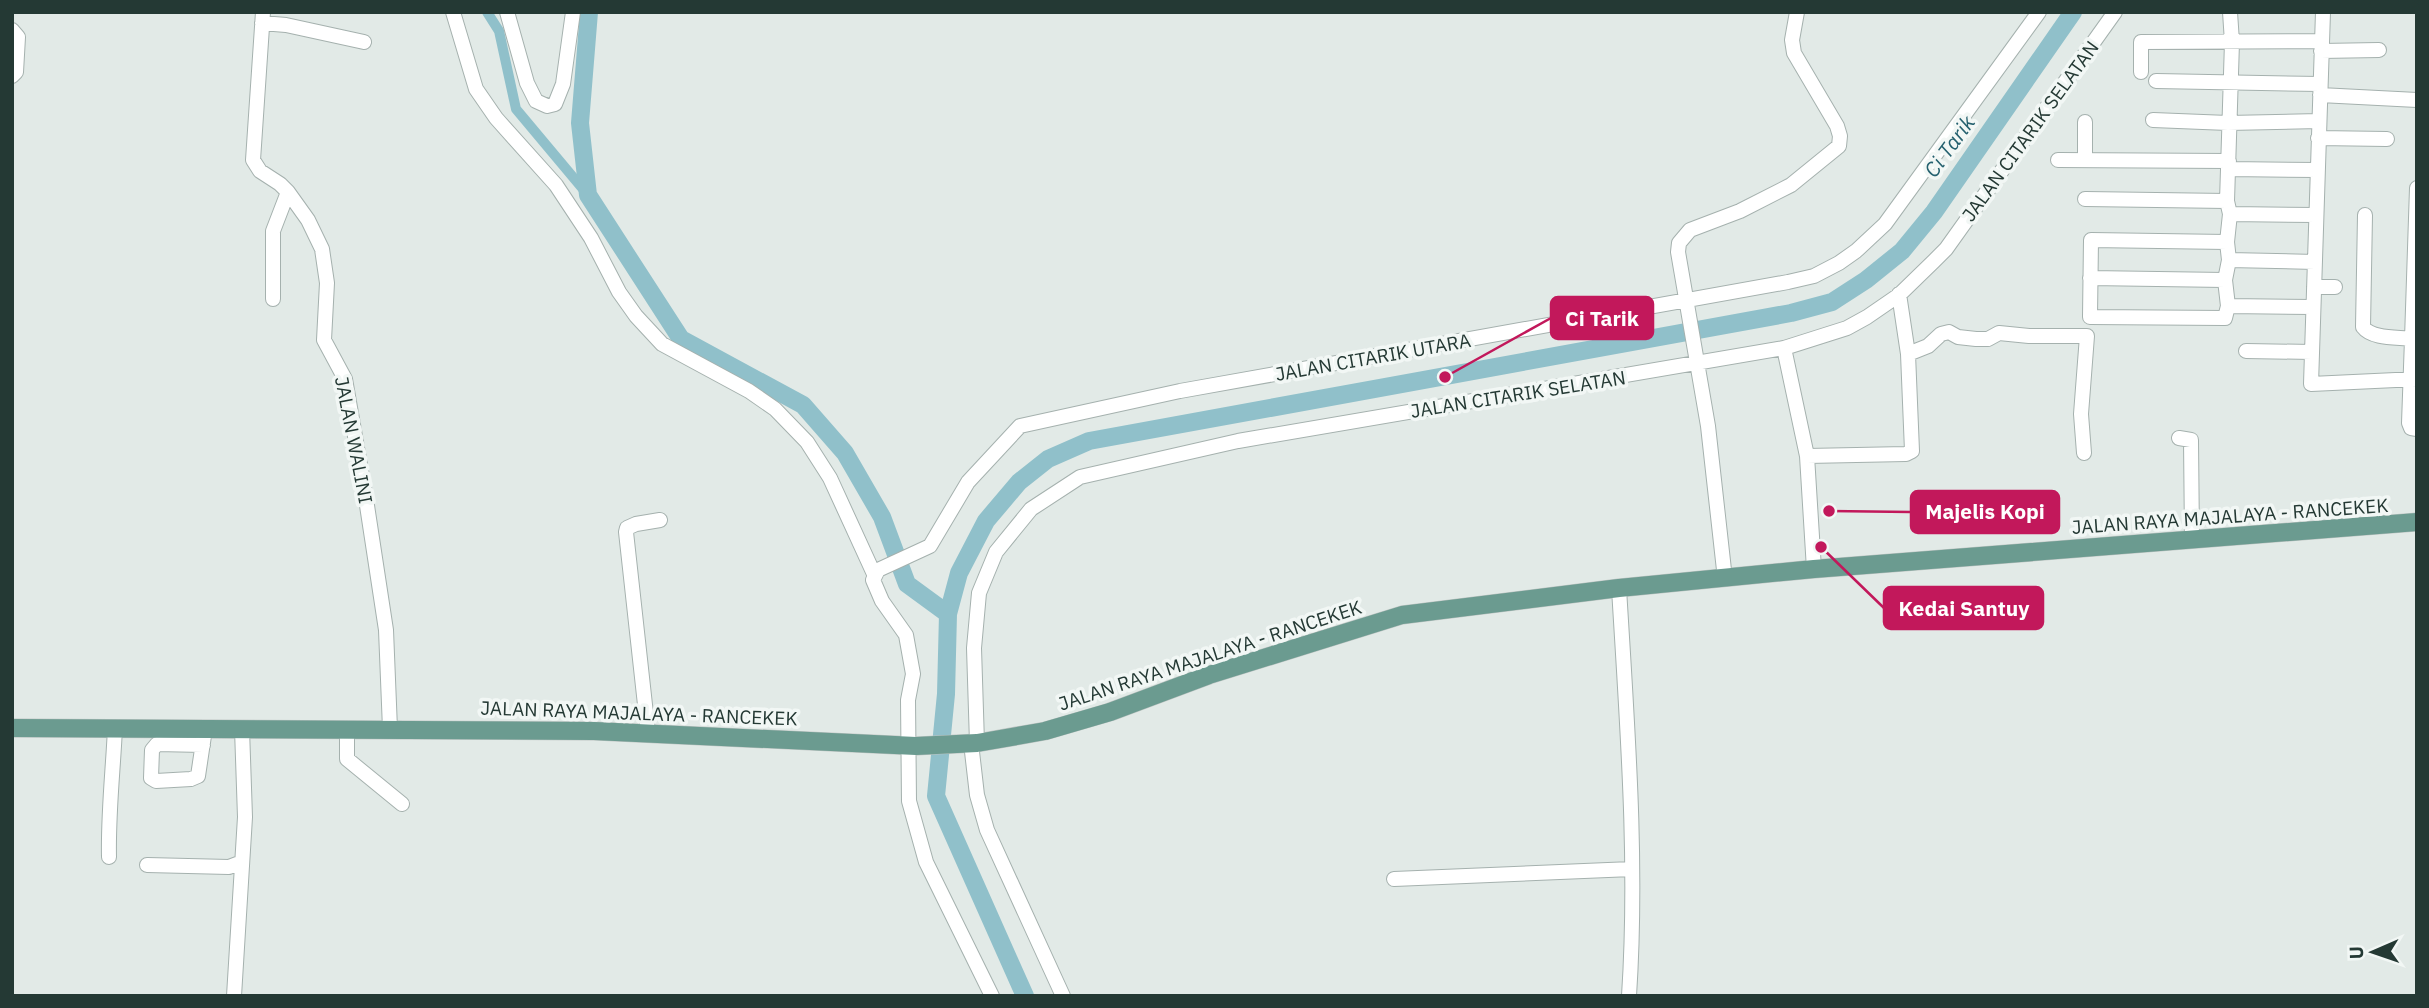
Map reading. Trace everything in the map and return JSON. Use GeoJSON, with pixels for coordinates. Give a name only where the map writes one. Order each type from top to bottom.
{"type":"FeatureCollection","features":[{"type":"Feature","properties":{"kind":"main road","name":"JALAN RAYA MAJALAYA - RANCEKEK"},"geometry":{"type":"LineString","coordinates":[[12,728],[114,728],[204,737],[242,729],[648,732],[912,745],[968,744],[1045,732],[1111,712],[1209,675],[1402,615],[1619,587],[1814,569],[2417,522]]}},
{"type":"Feature","properties":{"kind":"street"},"geometry":{"type":"LineString","coordinates":[[453,12],[476,89],[496,118],[556,185],[591,238],[619,292],[636,316],[662,344],[749,391],[775,409],[807,442],[830,478],[876,572],[873,580],[876,590],[905,635],[913,674],[908,700],[912,745],[909,801],[926,862],[992,995],[974,996]]}},
{"type":"Feature","properties":{"kind":"street"},"geometry":{"type":"LineString","coordinates":[[507,12],[527,83],[536,101],[547,106],[555,104],[564,84],[573,12]]}},
{"type":"Feature","properties":{"kind":"street"},"geometry":{"type":"LineString","coordinates":[[1725,579],[1709,440],[1678,252],[1679,243],[1690,230],[1740,211],[1791,185],[1839,146],[1837,127],[1794,53],[1792,40],[1797,12]]}},
{"type":"Feature","properties":{"kind":"street","name":"JALAN CITARIK UTARA"},"geometry":{"type":"LineString","coordinates":[[876,572],[930,546],[968,482],[1020,426],[1180,391],[1686,303],[1814,275],[1856,251],[1885,224],[2039,12]]}},
{"type":"Feature","properties":{"kind":"street","name":"JALAN CITARIK SELATAN"},"geometry":{"type":"LineString","coordinates":[[1063,996],[987,830],[977,795],[968,744],[979,593],[996,552],[1031,509],[1080,477],[1238,441],[1784,348],[1847,328],[1899,294],[1946,249],[2115,12]]}},
{"type":"Feature","properties":{"kind":"street"},"geometry":{"type":"LineString","coordinates":[[2227,242],[2091,240],[2090,317],[2225,318],[2228,306],[2225,281],[2229,260],[2228,123],[2232,42],[2230,12]]}},
{"type":"Feature","properties":{"kind":"street"},"geometry":{"type":"LineString","coordinates":[[2322,12],[2311,384],[2417,379]]}},
{"type":"Feature","properties":{"kind":"street"},"geometry":{"type":"LineString","coordinates":[[262,18],[364,42]]}},
{"type":"Feature","properties":{"kind":"street","name":"JALAN WALINI"},"geometry":{"type":"LineString","coordinates":[[262,18],[253,160],[260,172],[288,192],[317,237],[325,262],[327,297],[324,341],[345,379],[386,630],[390,729]]}},
{"type":"Feature","properties":{"kind":"street"},"geometry":{"type":"LineString","coordinates":[[12,30],[18,37],[16,72],[12,76]]}},
{"type":"Feature","properties":{"kind":"street"},"geometry":{"type":"LineString","coordinates":[[2141,72],[2140,42],[2232,42],[2379,50]]}},
{"type":"Feature","properties":{"kind":"street"},"geometry":{"type":"LineString","coordinates":[[2156,81],[2320,89],[2417,100]]}},
{"type":"Feature","properties":{"kind":"street"},"geometry":{"type":"LineString","coordinates":[[2154,120],[2228,123],[2319,121]]}},
{"type":"Feature","properties":{"kind":"street"},"geometry":{"type":"LineString","coordinates":[[2085,121],[2085,160]]}},
{"type":"Feature","properties":{"kind":"street"},"geometry":{"type":"LineString","coordinates":[[2318,138],[2387,139]]}},
{"type":"Feature","properties":{"kind":"street"},"geometry":{"type":"LineString","coordinates":[[2058,160],[2318,170]]}},
{"type":"Feature","properties":{"kind":"street"},"geometry":{"type":"LineString","coordinates":[[273,299],[273,231],[288,192]]}},
{"type":"Feature","properties":{"kind":"street"},"geometry":{"type":"LineString","coordinates":[[2416,193],[2414,340],[2409,423],[2411,428],[2417,429]]}},
{"type":"Feature","properties":{"kind":"street"},"geometry":{"type":"LineString","coordinates":[[2085,199],[2316,215]]}},
{"type":"Feature","properties":{"kind":"street"},"geometry":{"type":"LineString","coordinates":[[2365,215],[2363,327],[2366,332],[2372,334],[2414,340]]}},
{"type":"Feature","properties":{"kind":"street"},"geometry":{"type":"LineString","coordinates":[[2229,260],[2315,262]]}},
{"type":"Feature","properties":{"kind":"street"},"geometry":{"type":"LineString","coordinates":[[2090,278],[2225,281]]}},
{"type":"Feature","properties":{"kind":"street"},"geometry":{"type":"LineString","coordinates":[[2314,287],[2335,287]]}},
{"type":"Feature","properties":{"kind":"street"},"geometry":{"type":"LineString","coordinates":[[1807,456],[1906,454],[1912,451],[1908,354],[1899,294]]}},
{"type":"Feature","properties":{"kind":"street"},"geometry":{"type":"LineString","coordinates":[[2228,306],[2313,307]]}},
{"type":"Feature","properties":{"kind":"street"},"geometry":{"type":"LineString","coordinates":[[1908,354],[1928,346],[1941,334],[1949,332],[1965,338],[1984,340],[1997,333],[2087,336],[2081,414],[2084,453]]}},
{"type":"Feature","properties":{"kind":"street"},"geometry":{"type":"LineString","coordinates":[[1784,348],[1807,456],[1814,569]]}},
{"type":"Feature","properties":{"kind":"street"},"geometry":{"type":"LineString","coordinates":[[2246,351],[2312,352]]}},
{"type":"Feature","properties":{"kind":"street"},"geometry":{"type":"LineString","coordinates":[[2179,438],[2189,439],[2191,442],[2192,539]]}},
{"type":"Feature","properties":{"kind":"street"},"geometry":{"type":"LineString","coordinates":[[648,732],[626,532],[627,528],[636,524],[660,520]]}},
{"type":"Feature","properties":{"kind":"street"},"geometry":{"type":"LineString","coordinates":[[1619,587],[1632,811],[1633,930],[1629,996]]}},
{"type":"Feature","properties":{"kind":"street"},"geometry":{"type":"LineString","coordinates":[[110,857],[108,824],[113,789],[114,728]]}},
{"type":"Feature","properties":{"kind":"street"},"geometry":{"type":"LineString","coordinates":[[234,996],[245,789],[242,729]]}},
{"type":"Feature","properties":{"kind":"street"},"geometry":{"type":"LineString","coordinates":[[347,730],[347,759],[402,804]]}},
{"type":"Feature","properties":{"kind":"street"},"geometry":{"type":"LineString","coordinates":[[147,865],[229,867],[242,862]]}},
{"type":"Feature","properties":{"kind":"street"},"geometry":{"type":"LineString","coordinates":[[1394,879],[1632,869]]}},
{"type":"Feature","properties":{"kind":"waterway"},"geometry":{"type":"LineString","coordinates":[[487,12],[499,31],[516,109],[588,195]]}},
{"type":"Feature","properties":{"kind":"waterway"},"geometry":{"type":"LineString","coordinates":[[589,12],[580,123],[588,195],[681,339],[803,405],[845,453],[882,517],[907,584],[948,614]]}},
{"type":"Feature","properties":{"kind":"waterway","name":"Ci Tarik"},"geometry":{"type":"LineString","coordinates":[[1025,996],[936,796],[946,694],[948,614],[959,573],[986,521],[1019,482],[1048,459],[1089,441],[1791,313],[1832,302],[1866,280],[1902,251],[1934,212],[2073,12]]}},
{"type":"Feature","properties":{"kind":"place","name":"Ci Tarik"},"geometry":{"type":"Point","coordinates":[1445,377]}},
{"type":"Feature","properties":{"kind":"place","name":"Majelis Kopi"},"geometry":{"type":"Point","coordinates":[1829,511]}},
{"type":"Feature","properties":{"kind":"place","name":"Kedai Santuy"},"geometry":{"type":"Point","coordinates":[1821,547]}}]}
